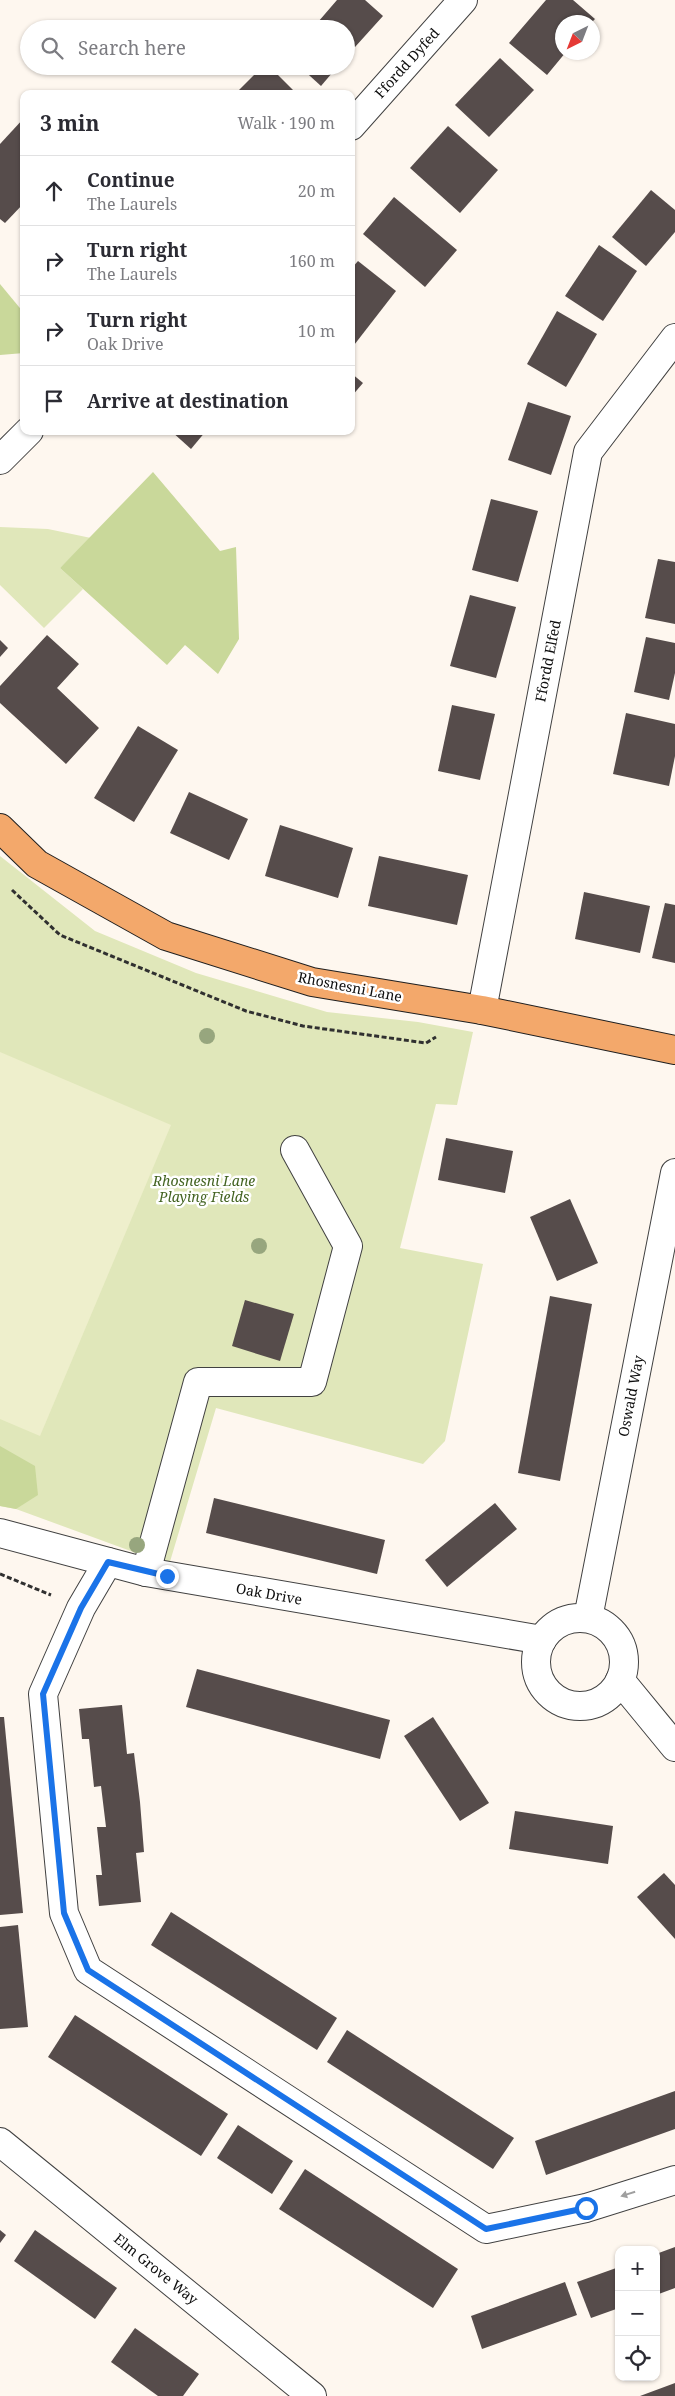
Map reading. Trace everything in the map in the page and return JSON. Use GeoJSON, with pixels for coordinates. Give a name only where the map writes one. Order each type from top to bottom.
{"type":"FeatureCollection","features":[{"type":"Feature","properties":{"kind":"main road","name":"Rhosnesni Lane"},"geometry":{"type":"LineString","coordinates":[[0,828],[37,864],[166,936],[312,982],[482,1010],[675,1050]]}},
{"type":"Feature","properties":{"kind":"street","name":"Ffordd Dyfed"},"geometry":{"type":"LineString","coordinates":[[355,122],[463,0]]}},
{"type":"Feature","properties":{"kind":"street","name":"Ffordd Elfed"},"geometry":{"type":"LineString","coordinates":[[482,1010],[588,452],[675,338]]}},
{"type":"Feature","properties":{"kind":"street"},"geometry":{"type":"LineString","coordinates":[[0,460],[25,435]]}},
{"type":"Feature","properties":{"kind":"street"},"geometry":{"type":"LineString","coordinates":[[146,1572],[198,1382],[312,1382],[348,1246],[296,1150]]}},
{"type":"Feature","properties":{"kind":"street","name":"Oswald Way"},"geometry":{"type":"LineString","coordinates":[[588,1618],[675,1173]]}},
{"type":"Feature","properties":{"kind":"street","name":"Oak Drive"},"geometry":{"type":"LineString","coordinates":[[0,1533],[146,1572],[542,1640]]}},
{"type":"Feature","properties":{"kind":"street"},"geometry":{"type":"LineString","coordinates":[[108,1562],[81,1608],[43,1694],[64,1913],[88,1970],[486,2229],[586,2208],[675,2180]]}},
{"type":"Feature","properties":{"kind":"street"},"geometry":{"type":"LineString","coordinates":[[574,1618],[588,1618],[612,1630],[624,1654],[624,1667],[620,1680],[613,1691],[602,1700],[588,1705],[574,1706],[561,1701],[549,1693],[541,1682],[537,1668],[537,1654],[542,1640],[550,1630],[561,1622],[574,1618]]}},
{"type":"Feature","properties":{"kind":"street"},"geometry":{"type":"LineString","coordinates":[[620,1680],[675,1747]]}},
{"type":"Feature","properties":{"kind":"street","name":"Elm Grove Way"},"geometry":{"type":"LineString","coordinates":[[0,2142],[312,2396]]}},
{"type":"Feature","properties":{"kind":"path"},"geometry":{"type":"LineString","coordinates":[[0,1574],[81,1608]]}},
{"type":"Feature","properties":{"kind":"green space"},"geometry":{"type":"Polygon","coordinates":[[[0,284],[20,308],[20,353],[0,355],[0,284]]]}},
{"type":"Feature","properties":{"kind":"green space"},"geometry":{"type":"Polygon","coordinates":[[[153,472],[220,551],[236,547],[239,639],[218,674],[185,645],[167,665],[60,568],[153,472]]]}},
{"type":"Feature","properties":{"kind":"green space"},"geometry":{"type":"Polygon","coordinates":[[[0,527],[48,529],[91,538],[60,568],[83,589],[44,628],[0,585],[0,527]]]}},
{"type":"Feature","properties":{"kind":"green space","name":"Rhosnesni Lane Playing Fields"},"geometry":{"type":"Polygon","coordinates":[[[0,856],[95,931],[196,973],[327,1012],[418,1022],[473,1032],[457,1105],[436,1104],[400,1248],[483,1264],[445,1441],[423,1464],[216,1408],[169,1565],[16,1509],[0,1506],[0,856]]]}},
{"type":"Feature","properties":{"kind":"green space"},"geometry":{"type":"Polygon","coordinates":[[[0,1052],[171,1125],[40,1436],[0,1419],[0,1052]]]}},
{"type":"Feature","properties":{"kind":"green space"},"geometry":{"type":"Polygon","coordinates":[[[0,1446],[35,1466],[38,1495],[16,1509],[0,1506],[0,1446]]]}},
{"type":"Feature","properties":{"kind":"building"},"geometry":{"type":"Polygon","coordinates":[[[337,0],[365,0],[383,16],[355,47],[355,20],[320,20],[337,0]]]}},
{"type":"Feature","properties":{"kind":"building"},"geometry":{"type":"Polygon","coordinates":[[[546,0],[573,0],[590,15],[555,15],[555,60],[559,60],[547,75],[509,43],[546,0]]]}},
{"type":"Feature","properties":{"kind":"building"},"geometry":{"type":"Polygon","coordinates":[[[500,58],[534,90],[489,137],[455,105],[500,58]]]}},
{"type":"Feature","properties":{"kind":"building"},"geometry":{"type":"Polygon","coordinates":[[[254,75],[278,75],[293,90],[239,90],[254,75]]]}},
{"type":"Feature","properties":{"kind":"building"},"geometry":{"type":"Polygon","coordinates":[[[309,75],[330,75],[321,86],[309,75]]]}},
{"type":"Feature","properties":{"kind":"building"},"geometry":{"type":"Polygon","coordinates":[[[20,122],[20,207],[5,223],[0,219],[0,144],[20,122]]]}},
{"type":"Feature","properties":{"kind":"building"},"geometry":{"type":"Polygon","coordinates":[[[448,126],[498,170],[460,213],[410,168],[448,126]]]}},
{"type":"Feature","properties":{"kind":"building"},"geometry":{"type":"Polygon","coordinates":[[[651,190],[675,210],[675,232],[646,266],[612,237],[651,190]]]}},
{"type":"Feature","properties":{"kind":"building"},"geometry":{"type":"Polygon","coordinates":[[[394,197],[457,250],[425,287],[363,234],[394,197]]]}},
{"type":"Feature","properties":{"kind":"building"},"geometry":{"type":"Polygon","coordinates":[[[599,245],[637,271],[603,321],[565,296],[599,245]]]}},
{"type":"Feature","properties":{"kind":"building"},"geometry":{"type":"Polygon","coordinates":[[[358,261],[396,291],[355,344],[355,264],[358,261]]]}},
{"type":"Feature","properties":{"kind":"building"},"geometry":{"type":"Polygon","coordinates":[[[557,311],[597,334],[566,387],[527,364],[557,311]]]}},
{"type":"Feature","properties":{"kind":"building"},"geometry":{"type":"Polygon","coordinates":[[[355,376],[363,383],[355,392],[355,376]]]}},
{"type":"Feature","properties":{"kind":"building"},"geometry":{"type":"Polygon","coordinates":[[[528,402],[571,416],[551,475],[508,460],[528,402]]]}},
{"type":"Feature","properties":{"kind":"building"},"geometry":{"type":"Polygon","coordinates":[[[175,435],[203,435],[191,449],[175,435]]]}},
{"type":"Feature","properties":{"kind":"building"},"geometry":{"type":"Polygon","coordinates":[[[491,499],[538,511],[518,582],[472,570],[491,499]]]}},
{"type":"Feature","properties":{"kind":"building"},"geometry":{"type":"Polygon","coordinates":[[[658,559],[675,562],[675,624],[645,618],[658,559]]]}},
{"type":"Feature","properties":{"kind":"building"},"geometry":{"type":"Polygon","coordinates":[[[470,595],[516,607],[496,678],[450,666],[470,595]]]}},
{"type":"Feature","properties":{"kind":"building"},"geometry":{"type":"Polygon","coordinates":[[[47,635],[79,664],[57,688],[99,728],[66,764],[0,703],[0,686],[47,635]]]}},
{"type":"Feature","properties":{"kind":"building"},"geometry":{"type":"Polygon","coordinates":[[[646,637],[675,643],[675,673],[669,700],[634,692],[646,637]]]}},
{"type":"Feature","properties":{"kind":"building"},"geometry":{"type":"Polygon","coordinates":[[[0,640],[8,648],[0,657],[0,640]]]}},
{"type":"Feature","properties":{"kind":"building"},"geometry":{"type":"Polygon","coordinates":[[[452,705],[495,714],[480,780],[438,771],[452,705]]]}},
{"type":"Feature","properties":{"kind":"building"},"geometry":{"type":"Polygon","coordinates":[[[626,713],[675,724],[675,756],[669,786],[613,774],[626,713]]]}},
{"type":"Feature","properties":{"kind":"building"},"geometry":{"type":"Polygon","coordinates":[[[138,726],[178,750],[134,822],[94,798],[138,726]]]}},
{"type":"Feature","properties":{"kind":"building"},"geometry":{"type":"Polygon","coordinates":[[[189,792],[248,819],[229,860],[170,833],[189,792]]]}},
{"type":"Feature","properties":{"kind":"building"},"geometry":{"type":"Polygon","coordinates":[[[280,825],[353,848],[338,898],[265,876],[280,825]]]}},
{"type":"Feature","properties":{"kind":"building"},"geometry":{"type":"Polygon","coordinates":[[[379,856],[468,875],[457,925],[368,906],[379,856]]]}},
{"type":"Feature","properties":{"kind":"building"},"geometry":{"type":"Polygon","coordinates":[[[584,892],[650,906],[640,953],[575,939],[584,892]]]}},
{"type":"Feature","properties":{"kind":"building"},"geometry":{"type":"Polygon","coordinates":[[[665,903],[675,905],[675,963],[652,958],[665,903]]]}},
{"type":"Feature","properties":{"kind":"building"},"geometry":{"type":"Polygon","coordinates":[[[446,1138],[513,1151],[505,1193],[438,1180],[446,1138]]]}},
{"type":"Feature","properties":{"kind":"building"},"geometry":{"type":"Polygon","coordinates":[[[570,1199],[598,1263],[557,1281],[530,1217],[570,1199]]]}},
{"type":"Feature","properties":{"kind":"building"},"geometry":{"type":"Polygon","coordinates":[[[550,1296],[592,1304],[560,1481],[518,1473],[550,1296]]]}},
{"type":"Feature","properties":{"kind":"building"},"geometry":{"type":"Polygon","coordinates":[[[245,1300],[294,1314],[280,1361],[232,1346],[245,1300]]]}},
{"type":"Feature","properties":{"kind":"building"},"geometry":{"type":"Polygon","coordinates":[[[214,1498],[385,1540],[377,1574],[206,1533],[214,1498]]]}},
{"type":"Feature","properties":{"kind":"building"},"geometry":{"type":"Polygon","coordinates":[[[495,1503],[517,1529],[447,1587],[425,1560],[495,1503]]]}},
{"type":"Feature","properties":{"kind":"building"},"geometry":{"type":"Polygon","coordinates":[[[197,1669],[390,1720],[380,1759],[186,1707],[197,1669]]]}},
{"type":"Feature","properties":{"kind":"building"},"geometry":{"type":"Polygon","coordinates":[[[122,1705],[127,1754],[134,1753],[140,1802],[144,1852],[136,1853],[141,1902],[99,1906],[96,1875],[102,1875],[97,1827],[106,1827],[101,1786],[94,1787],[89,1739],[82,1739],[79,1709],[122,1705]]]}},
{"type":"Feature","properties":{"kind":"building"},"geometry":{"type":"Polygon","coordinates":[[[0,1717],[4,1717],[23,1913],[0,1915],[0,1717]]]}},
{"type":"Feature","properties":{"kind":"building"},"geometry":{"type":"Polygon","coordinates":[[[433,1717],[489,1803],[460,1821],[404,1736],[433,1717]]]}},
{"type":"Feature","properties":{"kind":"building"},"geometry":{"type":"Polygon","coordinates":[[[515,1811],[613,1826],[608,1864],[509,1849],[515,1811]]]}},
{"type":"Feature","properties":{"kind":"building"},"geometry":{"type":"Polygon","coordinates":[[[664,1873],[675,1885],[675,1939],[637,1897],[664,1873]]]}},
{"type":"Feature","properties":{"kind":"building"},"geometry":{"type":"Polygon","coordinates":[[[171,1912],[337,2018],[317,2050],[151,1945],[171,1912]]]}},
{"type":"Feature","properties":{"kind":"building"},"geometry":{"type":"Polygon","coordinates":[[[18,1925],[28,2027],[0,2029],[0,1927],[18,1925]]]}},
{"type":"Feature","properties":{"kind":"building"},"geometry":{"type":"Polygon","coordinates":[[[75,2015],[228,2114],[201,2156],[48,2057],[75,2015]]]}},
{"type":"Feature","properties":{"kind":"building"},"geometry":{"type":"Polygon","coordinates":[[[347,2030],[514,2138],[493,2169],[327,2062],[347,2030]]]}},
{"type":"Feature","properties":{"kind":"building"},"geometry":{"type":"Polygon","coordinates":[[[675,2091],[675,2129],[546,2175],[535,2141],[675,2091]]]}},
{"type":"Feature","properties":{"kind":"building"},"geometry":{"type":"Polygon","coordinates":[[[238,2125],[293,2161],[272,2194],[217,2158],[238,2125]]]}},
{"type":"Feature","properties":{"kind":"building"},"geometry":{"type":"Polygon","coordinates":[[[305,2169],[458,2269],[433,2308],[279,2209],[305,2169]]]}},
{"type":"Feature","properties":{"kind":"building"},"geometry":{"type":"Polygon","coordinates":[[[0,2230],[6,2235],[0,2243],[0,2230]]]}},
{"type":"Feature","properties":{"kind":"building"},"geometry":{"type":"Polygon","coordinates":[[[35,2230],[117,2288],[95,2319],[14,2261],[35,2230]]]}},
{"type":"Feature","properties":{"kind":"building"},"geometry":{"type":"Polygon","coordinates":[[[675,2247],[675,2288],[660,2294],[660,2291],[660,2253],[675,2247]]]}},
{"type":"Feature","properties":{"kind":"building"},"geometry":{"type":"Polygon","coordinates":[[[615,2268],[615,2309],[591,2318],[577,2282],[615,2268]]]}},
{"type":"Feature","properties":{"kind":"building"},"geometry":{"type":"Polygon","coordinates":[[[565,2282],[577,2315],[482,2349],[471,2316],[565,2282]]]}},
{"type":"Feature","properties":{"kind":"building"},"geometry":{"type":"Polygon","coordinates":[[[135,2328],[199,2374],[183,2396],[158,2396],[111,2362],[135,2328]]]}},
{"type":"Feature","properties":{"kind":"building"},"geometry":{"type":"Polygon","coordinates":[[[675,2383],[675,2396],[640,2396],[675,2383]]]}},
{"type":"Feature","properties":{"kind":"route"},"geometry":{"type":"LineString","coordinates":[[167,1576],[108,1562],[81,1608],[43,1694],[64,1913],[88,1970],[486,2229],[586,2208]]}}]}
